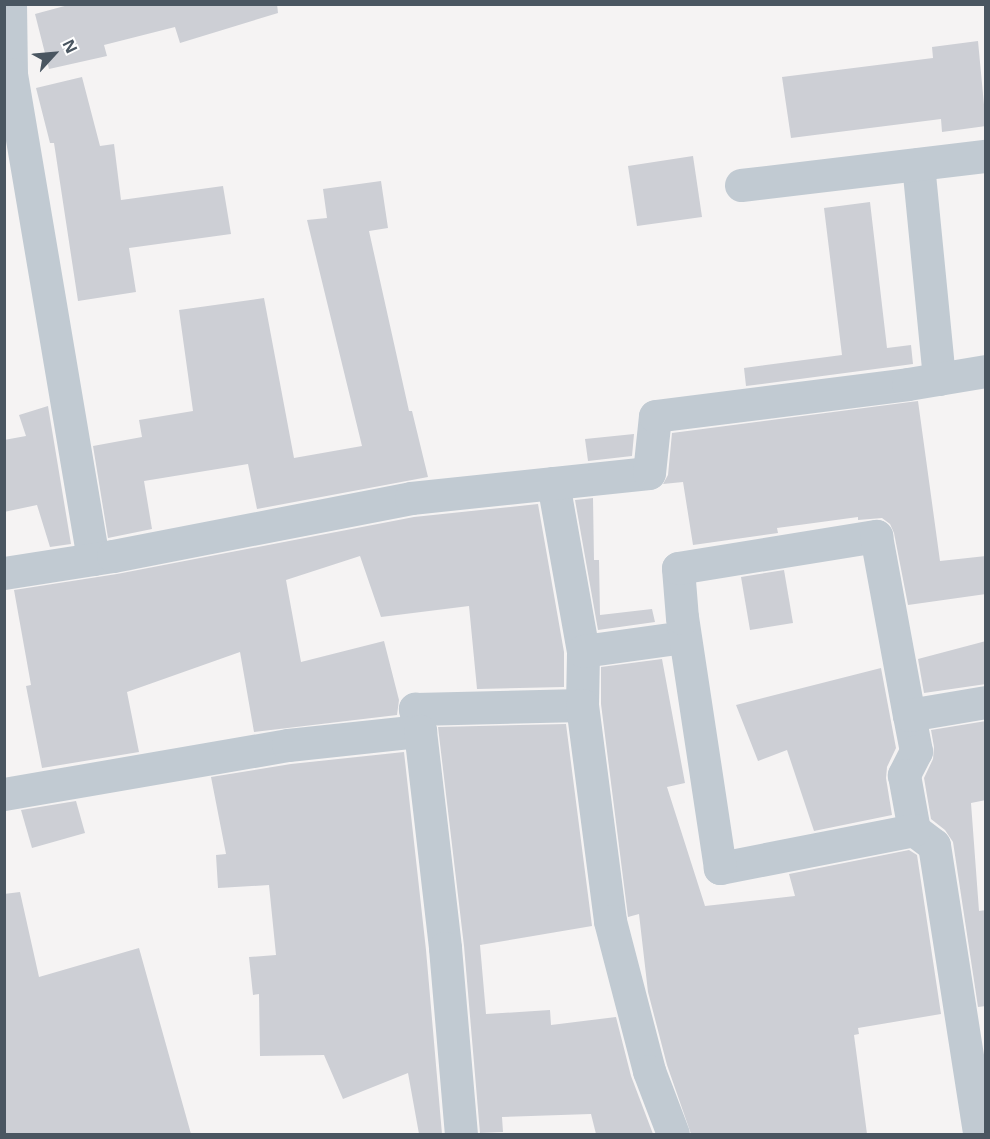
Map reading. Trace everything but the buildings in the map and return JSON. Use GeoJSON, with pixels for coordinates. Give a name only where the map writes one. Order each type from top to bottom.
{"type":"FeatureCollection","features":[{"type":"Feature","properties":{"kind":"street"},"geometry":{"type":"LineString","coordinates":[[10,4],[8,75],[93,559]]}},
{"type":"Feature","properties":{"kind":"street"},"geometry":{"type":"LineString","coordinates":[[741,185],[986,156]]}},
{"type":"Feature","properties":{"kind":"street"},"geometry":{"type":"LineString","coordinates":[[918,164],[939,379]]}},
{"type":"Feature","properties":{"kind":"street"},"geometry":{"type":"LineString","coordinates":[[4,573],[93,559],[411,498],[649,473],[655,416],[986,371]]}},
{"type":"Feature","properties":{"kind":"street"},"geometry":{"type":"LineString","coordinates":[[553,483],[583,651],[582,705],[610,921],[649,1071],[673,1134]]}},
{"type":"Feature","properties":{"kind":"street"},"geometry":{"type":"LineString","coordinates":[[914,830],[720,867],[684,638],[678,568],[876,536],[916,751],[904,775],[914,830],[934,845],[980,1134]]}},
{"type":"Feature","properties":{"kind":"street"},"geometry":{"type":"LineString","coordinates":[[583,651],[684,638]]}},
{"type":"Feature","properties":{"kind":"street"},"geometry":{"type":"LineString","coordinates":[[909,715],[986,702]]}},
{"type":"Feature","properties":{"kind":"street"},"geometry":{"type":"LineString","coordinates":[[461,1134],[445,948],[420,731],[415,709],[582,705]]}},
{"type":"Feature","properties":{"kind":"street"},"geometry":{"type":"LineString","coordinates":[[4,794],[288,745],[420,731]]}}]}
